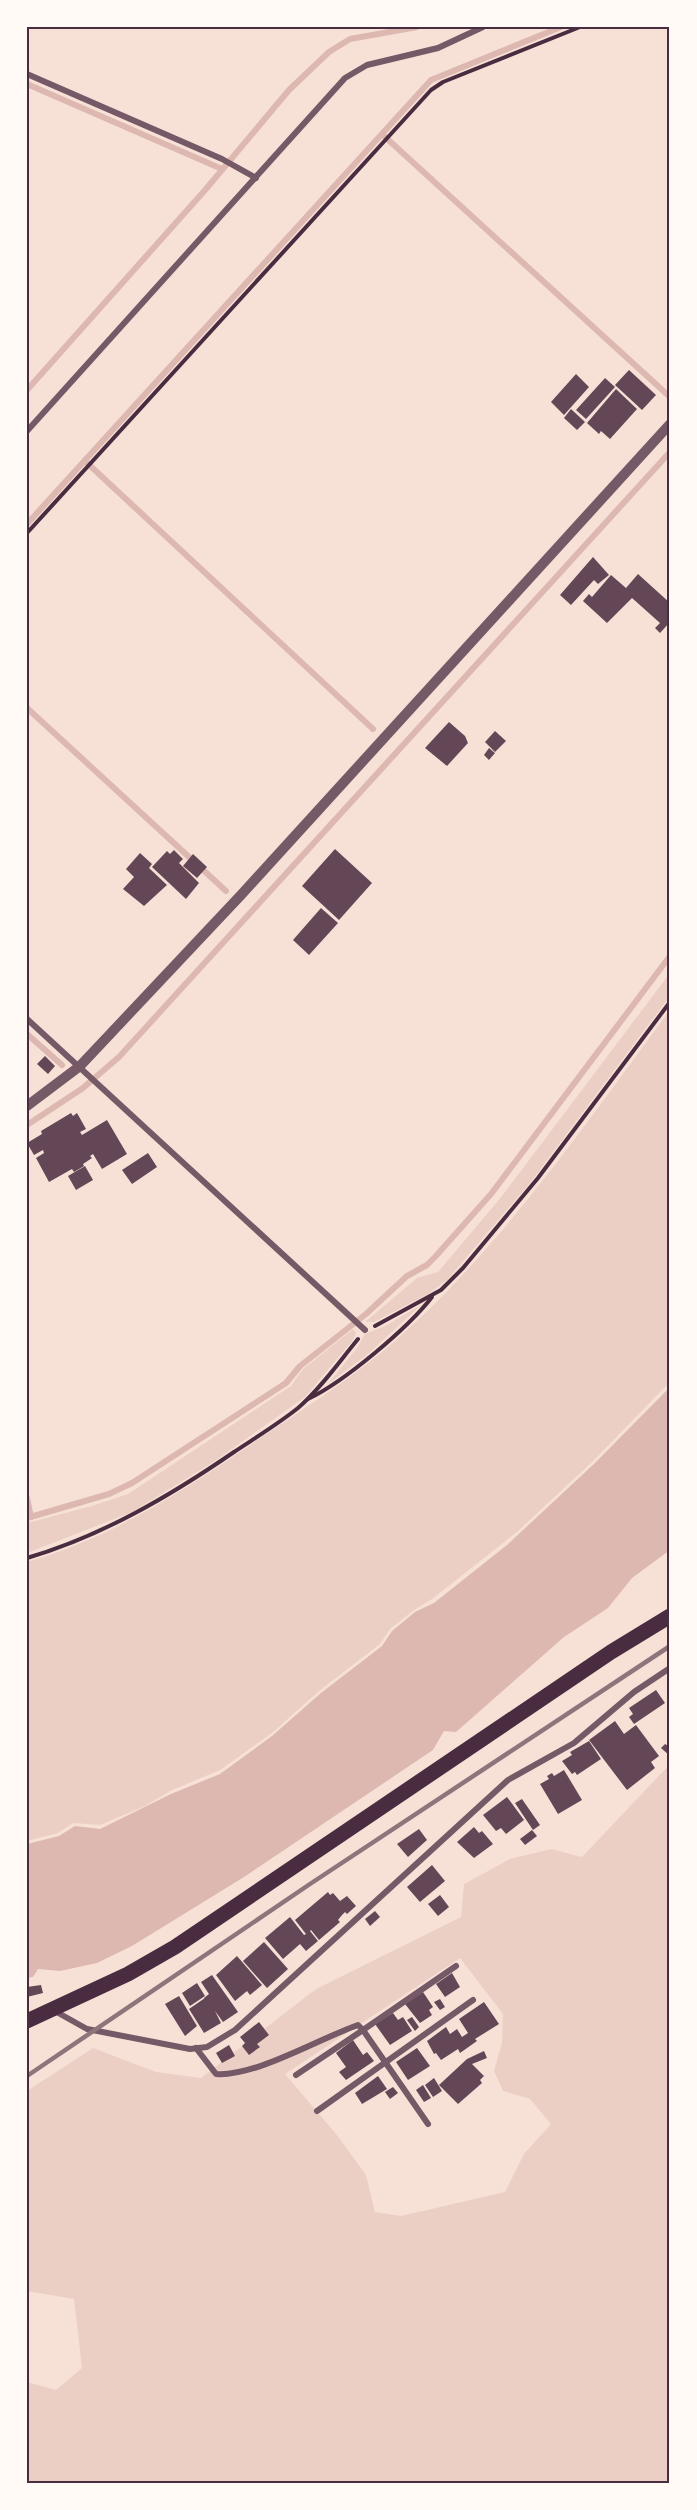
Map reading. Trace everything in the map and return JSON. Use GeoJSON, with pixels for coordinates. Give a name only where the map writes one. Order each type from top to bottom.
{"type":"FeatureCollection","features":[{"type":"Feature","properties":{"kind":"main road"},"geometry":{"type":"LineString","coordinates":[[27,2021],[128,1974],[176,1947],[611,1652],[670,1616]]}},
{"type":"Feature","properties":{"kind":"street"},"geometry":{"type":"LineString","coordinates":[[27,431],[345,78],[367,65],[438,48],[483,27]]}},
{"type":"Feature","properties":{"kind":"street"},"geometry":{"type":"LineString","coordinates":[[27,74],[222,159],[256,178]]}},
{"type":"Feature","properties":{"kind":"street"},"geometry":{"type":"LineString","coordinates":[[27,1106],[81,1066],[249,887],[670,424]]}},
{"type":"Feature","properties":{"kind":"street"},"geometry":{"type":"LineString","coordinates":[[27,1019],[81,1066],[364,1330]]}},
{"type":"Feature","properties":{"kind":"street"},"geometry":{"type":"LineString","coordinates":[[52,2010],[87,2029],[190,2049],[207,2047],[235,2030],[508,1780],[574,1743],[634,1692],[670,1668]]}},
{"type":"Feature","properties":{"kind":"street"},"geometry":{"type":"LineString","coordinates":[[296,2075],[456,1965]]}},
{"type":"Feature","properties":{"kind":"street"},"geometry":{"type":"LineString","coordinates":[[317,2111],[473,2000]]}},
{"type":"Feature","properties":{"kind":"street"},"geometry":{"type":"LineString","coordinates":[[196,2048],[216,2074],[232,2075],[358,2025],[428,2124]]}},
{"type":"Feature","properties":{"kind":"path"},"geometry":{"type":"LineString","coordinates":[[27,533],[431,90],[442,82],[580,27]]}},
{"type":"Feature","properties":{"kind":"path"},"geometry":{"type":"LineString","coordinates":[[27,1558],[101,1529],[172,1494],[249,1442],[305,1400],[343,1377],[387,1341],[463,1268],[538,1178],[670,1002]]}},
{"type":"Feature","properties":{"kind":"path"},"geometry":{"type":"LineString","coordinates":[[305,1400],[364,1330],[434,1294]]}},
{"type":"Feature","properties":{"kind":"shaded area"},"geometry":{"type":"Polygon","coordinates":[[[670,973],[670,996],[530,1183],[447,1280],[428,1294],[374,1322],[365,1322],[417,1278],[438,1272],[502,1196],[670,973]]]}},
{"type":"Feature","properties":{"kind":"shaded area"},"geometry":{"type":"Polygon","coordinates":[[[670,1010],[670,1382],[591,1463],[517,1532],[390,1629],[380,1644],[319,1691],[272,1733],[220,1770],[170,1791],[145,1806],[100,1825],[73,1823],[58,1833],[27,1841],[27,1562],[86,1541],[169,1498],[322,1396],[395,1341],[471,1266],[541,1183],[670,1010]]]}},
{"type":"Feature","properties":{"kind":"shaded area"},"geometry":{"type":"Polygon","coordinates":[[[421,1305],[368,1354],[328,1384],[357,1348],[365,1334],[385,1326],[421,1305]]]}},
{"type":"Feature","properties":{"kind":"shaded area"},"geometry":{"type":"Polygon","coordinates":[[[353,1329],[356,1333],[353,1340],[305,1397],[215,1461],[132,1512],[27,1553],[27,1523],[128,1494],[291,1386],[303,1369],[353,1329]]]}},
{"type":"Feature","properties":{"kind":"shaded area"},"geometry":{"type":"Polygon","coordinates":[[[670,1387],[670,1550],[632,1578],[608,1608],[564,1637],[456,1732],[444,1731],[433,1750],[244,1877],[132,1946],[97,1963],[60,1971],[38,1969],[33,1977],[27,1978],[27,1844],[59,1836],[75,1826],[100,1829],[171,1794],[220,1774],[272,1736],[321,1693],[382,1646],[392,1631],[415,1612],[434,1603],[507,1545],[595,1463],[670,1387]]]}},
{"type":"Feature","properties":{"kind":"shaded area"},"geometry":{"type":"Polygon","coordinates":[[[670,1764],[670,2483],[27,2483],[27,2382],[56,2390],[82,2368],[74,2299],[27,2291],[27,2091],[93,2048],[156,2072],[201,2078],[316,1989],[461,1917],[464,1884],[510,1859],[551,1849],[582,1857],[670,1764]],[[460,1958],[285,2074],[336,2134],[366,2175],[375,2212],[401,2216],[505,2192],[524,2154],[551,2124],[530,2099],[503,2091],[494,2071],[502,2043],[503,2014],[460,1958]]]}},
{"type":"Feature","properties":{"kind":"building"},"geometry":{"type":"Polygon","coordinates":[[[629,370],[656,395],[642,410],[615,385],[629,370]]]}},
{"type":"Feature","properties":{"kind":"building"},"geometry":{"type":"Polygon","coordinates":[[[576,374],[589,387],[564,415],[551,402],[576,374]]]}},
{"type":"Feature","properties":{"kind":"building"},"geometry":{"type":"Polygon","coordinates":[[[605,378],[615,387],[586,419],[576,410],[605,378]]]}},
{"type":"Feature","properties":{"kind":"building"},"geometry":{"type":"Polygon","coordinates":[[[616,389],[637,409],[610,439],[601,431],[599,434],[587,423],[616,389]]]}},
{"type":"Feature","properties":{"kind":"building"},"geometry":{"type":"Polygon","coordinates":[[[571,409],[585,422],[577,430],[564,418],[571,409]]]}},
{"type":"Feature","properties":{"kind":"building"},"geometry":{"type":"Polygon","coordinates":[[[593,557],[609,575],[598,584],[594,580],[571,605],[560,595],[593,557]]]}},
{"type":"Feature","properties":{"kind":"building"},"geometry":{"type":"Polygon","coordinates":[[[638,574],[670,603],[670,622],[660,633],[655,628],[660,623],[632,598],[607,623],[583,601],[589,594],[592,597],[611,575],[626,588],[638,574]]]}},
{"type":"Feature","properties":{"kind":"building"},"geometry":{"type":"Polygon","coordinates":[[[449,722],[465,736],[468,743],[447,766],[425,748],[449,722]]]}},
{"type":"Feature","properties":{"kind":"building"},"geometry":{"type":"Polygon","coordinates":[[[495,731],[506,741],[495,752],[485,742],[495,731]]]}},
{"type":"Feature","properties":{"kind":"building"},"geometry":{"type":"Polygon","coordinates":[[[489,748],[495,753],[489,760],[484,755],[489,748]]]}},
{"type":"Feature","properties":{"kind":"building"},"geometry":{"type":"Polygon","coordinates":[[[335,849],[372,883],[339,920],[302,886],[335,849]]]}},
{"type":"Feature","properties":{"kind":"building"},"geometry":{"type":"Polygon","coordinates":[[[174,850],[183,859],[179,863],[199,883],[186,899],[152,867],[167,851],[170,854],[174,850]]]}},
{"type":"Feature","properties":{"kind":"building"},"geometry":{"type":"Polygon","coordinates":[[[140,853],[152,864],[149,868],[167,885],[144,906],[123,889],[134,877],[126,869],[140,853]]]}},
{"type":"Feature","properties":{"kind":"building"},"geometry":{"type":"Polygon","coordinates":[[[193,854],[207,867],[197,878],[183,866],[193,854]]]}},
{"type":"Feature","properties":{"kind":"building"},"geometry":{"type":"Polygon","coordinates":[[[321,908],[338,923],[309,955],[293,940],[321,908]]]}},
{"type":"Feature","properties":{"kind":"building"},"geometry":{"type":"Polygon","coordinates":[[[45,1056],[55,1066],[48,1074],[37,1064],[45,1056]]]}},
{"type":"Feature","properties":{"kind":"building"},"geometry":{"type":"Polygon","coordinates":[[[71,1113],[73,1116],[77,1113],[86,1129],[80,1132],[82,1135],[107,1120],[127,1154],[102,1169],[93,1154],[90,1156],[92,1158],[83,1164],[84,1166],[74,1172],[72,1169],[49,1182],[36,1158],[44,1153],[43,1150],[34,1155],[27,1143],[42,1134],[41,1131],[71,1113]]]}},
{"type":"Feature","properties":{"kind":"building"},"geometry":{"type":"Polygon","coordinates":[[[148,1153],[157,1167],[132,1184],[122,1170],[148,1153]]]}},
{"type":"Feature","properties":{"kind":"building"},"geometry":{"type":"Polygon","coordinates":[[[85,1166],[93,1180],[76,1190],[68,1176],[85,1166]]]}},
{"type":"Feature","properties":{"kind":"building"},"geometry":{"type":"Polygon","coordinates":[[[656,1690],[665,1703],[634,1724],[629,1717],[633,1714],[629,1708],[656,1690]]]}},
{"type":"Feature","properties":{"kind":"building"},"geometry":{"type":"Polygon","coordinates":[[[615,1721],[624,1734],[636,1725],[659,1756],[651,1762],[655,1768],[627,1790],[589,1740],[615,1721]]]}},
{"type":"Feature","properties":{"kind":"building"},"geometry":{"type":"Polygon","coordinates":[[[589,1741],[601,1759],[577,1775],[575,1772],[572,1774],[562,1761],[572,1755],[570,1752],[589,1741]]]}},
{"type":"Feature","properties":{"kind":"building"},"geometry":{"type":"Polygon","coordinates":[[[665,1744],[670,1747],[670,1756],[661,1748],[665,1744]]]}},
{"type":"Feature","properties":{"kind":"building"},"geometry":{"type":"Polygon","coordinates":[[[564,1770],[582,1800],[558,1814],[540,1784],[549,1779],[547,1776],[552,1773],[554,1776],[564,1770]]]}},
{"type":"Feature","properties":{"kind":"building"},"geometry":{"type":"Polygon","coordinates":[[[507,1797],[524,1820],[506,1834],[501,1828],[496,1831],[483,1815],[507,1797]]]}},
{"type":"Feature","properties":{"kind":"building"},"geometry":{"type":"Polygon","coordinates":[[[522,1799],[540,1825],[533,1830],[515,1803],[522,1799]]]}},
{"type":"Feature","properties":{"kind":"building"},"geometry":{"type":"Polygon","coordinates":[[[474,1827],[479,1833],[482,1831],[493,1844],[474,1858],[457,1842],[474,1827]]]}},
{"type":"Feature","properties":{"kind":"building"},"geometry":{"type":"Polygon","coordinates":[[[419,1829],[427,1840],[408,1857],[397,1844],[419,1829]]]}},
{"type":"Feature","properties":{"kind":"building"},"geometry":{"type":"Polygon","coordinates":[[[532,1830],[537,1836],[525,1845],[520,1839],[532,1830]]]}},
{"type":"Feature","properties":{"kind":"building"},"geometry":{"type":"Polygon","coordinates":[[[432,1865],[445,1881],[420,1902],[407,1887],[432,1865]]]}},
{"type":"Feature","properties":{"kind":"building"},"geometry":{"type":"Polygon","coordinates":[[[328,1892],[330,1895],[333,1893],[340,1901],[347,1896],[356,1906],[347,1914],[345,1912],[338,1920],[340,1922],[319,1940],[311,1930],[318,1941],[306,1951],[300,1944],[283,1959],[265,1938],[290,1917],[304,1935],[306,1934],[295,1920],[328,1892]]]}},
{"type":"Feature","properties":{"kind":"building"},"geometry":{"type":"Polygon","coordinates":[[[440,1895],[449,1907],[438,1916],[428,1904],[440,1895]]]}},
{"type":"Feature","properties":{"kind":"building"},"geometry":{"type":"Polygon","coordinates":[[[375,1911],[380,1917],[370,1926],[365,1919],[375,1911]]]}},
{"type":"Feature","properties":{"kind":"building"},"geometry":{"type":"Polygon","coordinates":[[[264,1942],[288,1969],[267,1988],[243,1961],[264,1942]]]}},
{"type":"Feature","properties":{"kind":"building"},"geometry":{"type":"Polygon","coordinates":[[[237,1956],[262,1985],[250,1995],[247,1991],[235,2001],[216,1975],[237,1956]]]}},
{"type":"Feature","properties":{"kind":"building"},"geometry":{"type":"Polygon","coordinates":[[[452,1973],[460,1987],[445,1997],[436,1984],[452,1973]]]}},
{"type":"Feature","properties":{"kind":"building"},"geometry":{"type":"Polygon","coordinates":[[[212,1975],[238,2012],[223,2022],[215,2011],[221,2023],[204,2033],[189,2009],[209,1994],[201,1982],[212,1975]]]}},
{"type":"Feature","properties":{"kind":"building"},"geometry":{"type":"Polygon","coordinates":[[[197,1983],[205,1996],[190,2006],[182,1993],[197,1983]]]}},
{"type":"Feature","properties":{"kind":"building"},"geometry":{"type":"Polygon","coordinates":[[[41,1985],[43,1993],[27,1997],[27,1987],[41,1985]]]}},
{"type":"Feature","properties":{"kind":"building"},"geometry":{"type":"Polygon","coordinates":[[[423,1992],[433,2007],[429,2010],[432,2015],[420,2023],[405,2004],[423,1992]]]}},
{"type":"Feature","properties":{"kind":"building"},"geometry":{"type":"Polygon","coordinates":[[[179,1996],[197,2026],[185,2036],[165,2004],[179,1996]]]}},
{"type":"Feature","properties":{"kind":"building"},"geometry":{"type":"Polygon","coordinates":[[[440,1999],[445,2007],[440,2010],[434,2002],[440,1999]]]}},
{"type":"Feature","properties":{"kind":"building"},"geometry":{"type":"Polygon","coordinates":[[[484,2002],[499,2024],[475,2039],[477,2041],[460,2053],[458,2049],[441,2060],[436,2053],[434,2054],[427,2041],[446,2027],[450,2034],[457,2029],[462,2037],[468,2033],[459,2019],[484,2002]]]}},
{"type":"Feature","properties":{"kind":"building"},"geometry":{"type":"Polygon","coordinates":[[[393,2013],[398,2020],[403,2017],[412,2031],[390,2045],[375,2024],[393,2013]]]}},
{"type":"Feature","properties":{"kind":"building"},"geometry":{"type":"Polygon","coordinates":[[[412,2017],[419,2027],[415,2031],[407,2020],[412,2017]]]}},
{"type":"Feature","properties":{"kind":"building"},"geometry":{"type":"Polygon","coordinates":[[[259,2022],[269,2035],[257,2044],[260,2047],[249,2055],[242,2046],[245,2043],[240,2037],[259,2022]]]}},
{"type":"Feature","properties":{"kind":"building"},"geometry":{"type":"Polygon","coordinates":[[[353,2040],[363,2055],[367,2052],[374,2061],[346,2080],[339,2072],[346,2067],[336,2053],[353,2040]]]}},
{"type":"Feature","properties":{"kind":"building"},"geometry":{"type":"Polygon","coordinates":[[[229,2045],[235,2056],[222,2063],[216,2053],[229,2045]]]}},
{"type":"Feature","properties":{"kind":"building"},"geometry":{"type":"Polygon","coordinates":[[[417,2048],[430,2066],[408,2080],[396,2062],[417,2048]]]}},
{"type":"Feature","properties":{"kind":"building"},"geometry":{"type":"Polygon","coordinates":[[[484,2051],[487,2058],[472,2064],[484,2076],[480,2080],[482,2083],[458,2104],[439,2085],[467,2059],[484,2051]]]}},
{"type":"Feature","properties":{"kind":"building"},"geometry":{"type":"Polygon","coordinates":[[[378,2076],[387,2089],[362,2104],[355,2093],[378,2076]]]}},
{"type":"Feature","properties":{"kind":"building"},"geometry":{"type":"Polygon","coordinates":[[[434,2078],[442,2091],[433,2097],[425,2085],[434,2078]]]}},
{"type":"Feature","properties":{"kind":"building"},"geometry":{"type":"Polygon","coordinates":[[[423,2085],[431,2098],[424,2102],[416,2090],[423,2085]]]}},
{"type":"Feature","properties":{"kind":"building"},"geometry":{"type":"Polygon","coordinates":[[[393,2087],[398,2093],[390,2099],[385,2092],[393,2087]]]}},
{"type":"Feature","properties":{"kind":"waterway"},"geometry":{"type":"LineString","coordinates":[[27,390],[206,189],[289,90],[329,52],[350,39],[417,27]]}},
{"type":"Feature","properties":{"kind":"waterway"},"geometry":{"type":"LineString","coordinates":[[27,524],[431,80],[561,27]]}},
{"type":"Feature","properties":{"kind":"waterway"},"geometry":{"type":"LineString","coordinates":[[27,84],[222,169]]}},
{"type":"Feature","properties":{"kind":"waterway"},"geometry":{"type":"LineString","coordinates":[[383,135],[670,397]]}},
{"type":"Feature","properties":{"kind":"waterway"},"geometry":{"type":"LineString","coordinates":[[27,1125],[83,1088],[119,1057],[670,452]]}},
{"type":"Feature","properties":{"kind":"waterway"},"geometry":{"type":"LineString","coordinates":[[85,461],[373,729]]}},
{"type":"Feature","properties":{"kind":"waterway"},"geometry":{"type":"LineString","coordinates":[[27,708],[226,891]]}},
{"type":"Feature","properties":{"kind":"waterway"},"geometry":{"type":"LineString","coordinates":[[27,1518],[109,1494],[132,1483],[286,1383],[300,1366],[366,1314],[407,1276],[427,1265],[491,1194],[670,956]]}},
{"type":"Feature","properties":{"kind":"waterway"},"geometry":{"type":"LineString","coordinates":[[27,1034],[62,1065]]}},
{"type":"Feature","properties":{"kind":"waterway"},"geometry":{"type":"LineString","coordinates":[[27,1498],[31,1517]]}},
{"type":"Feature","properties":{"kind":"railway"},"geometry":{"type":"LineString","coordinates":[[27,2076],[310,1884],[670,1646]]}}]}
